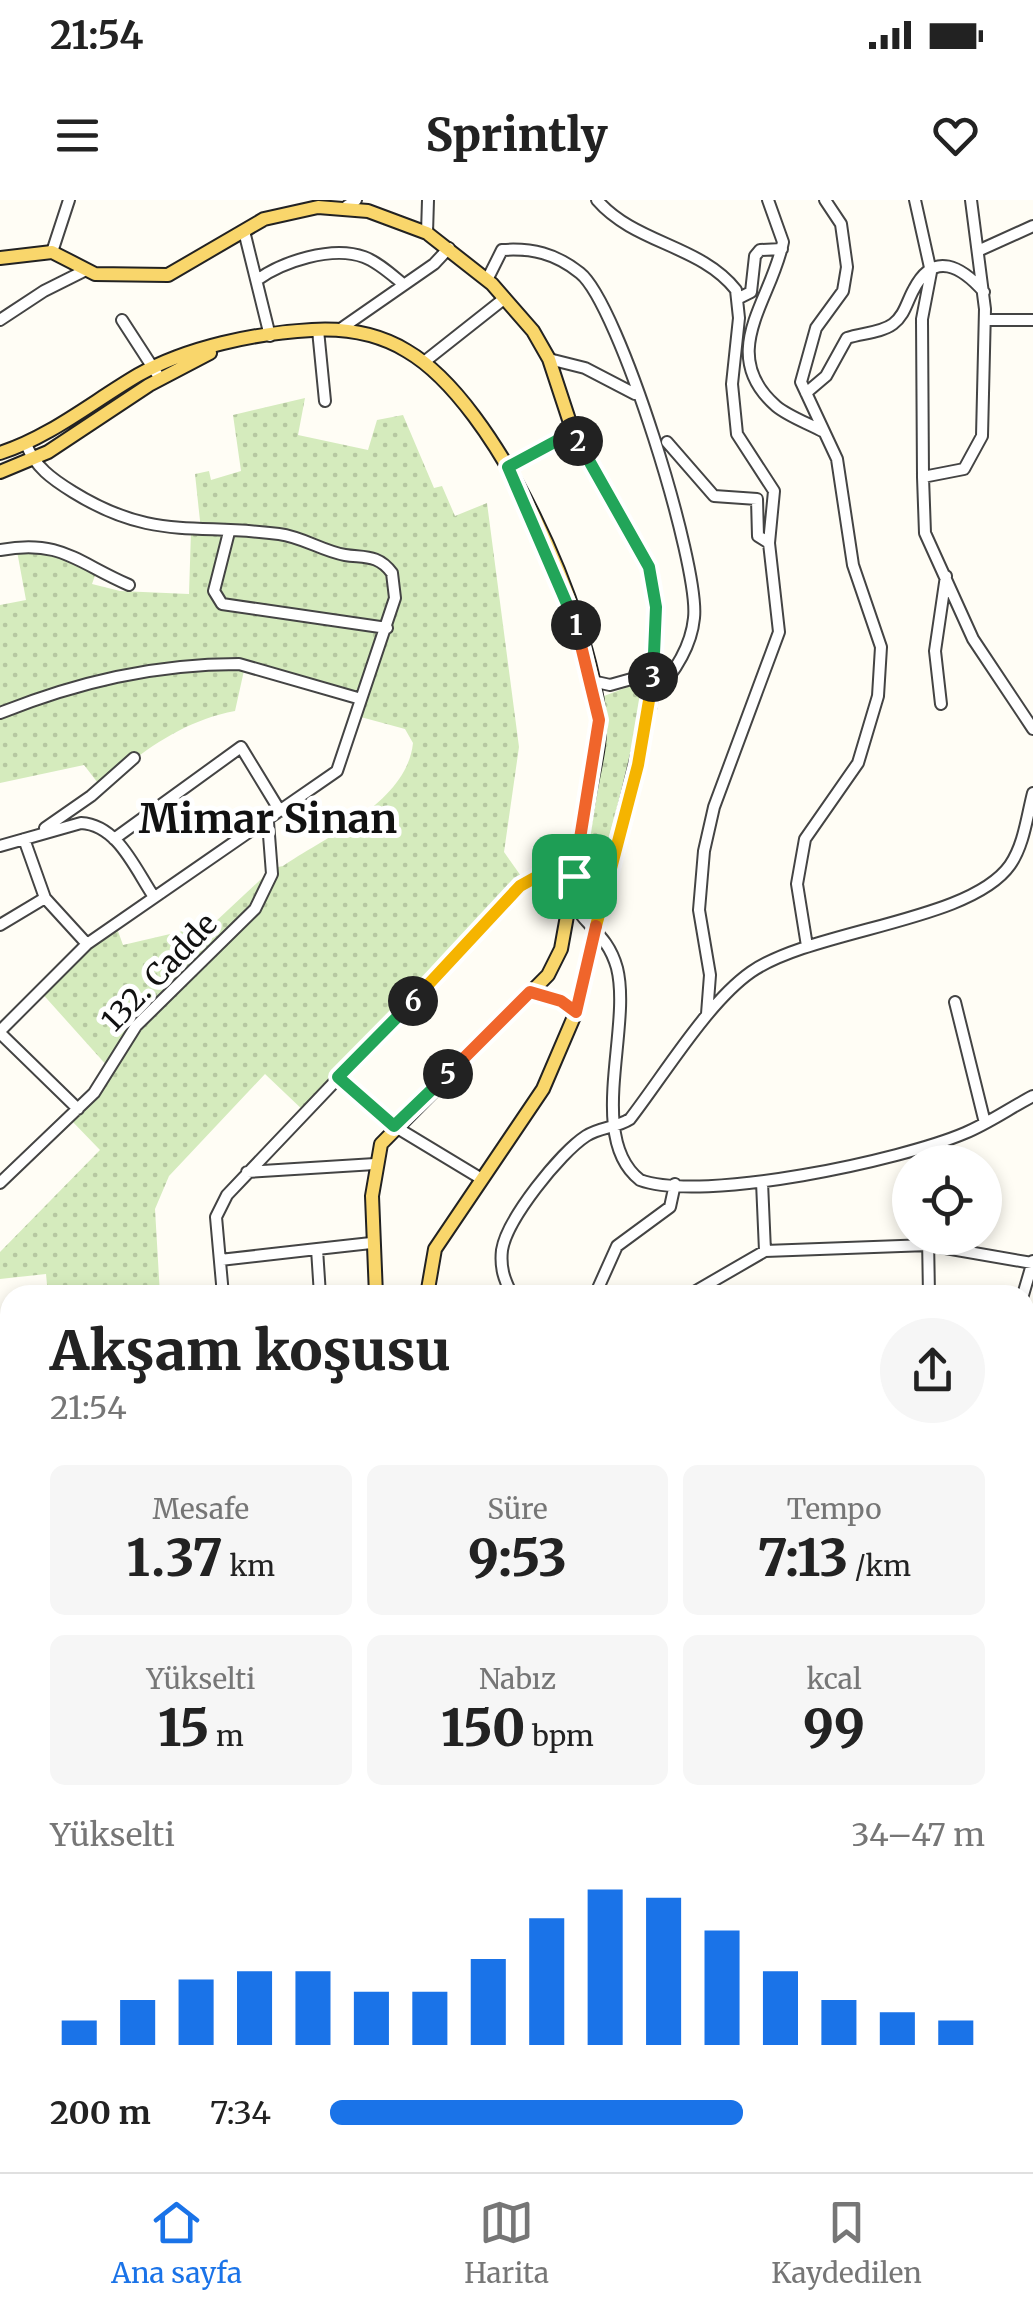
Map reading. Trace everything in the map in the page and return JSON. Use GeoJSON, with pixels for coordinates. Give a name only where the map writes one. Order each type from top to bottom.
{"type":"FeatureCollection","features":[{"type":"Feature","properties":{"kind":"main road"},"geometry":{"type":"LineString","coordinates":[[0,258],[52,252],[84,271],[116,277],[168,275],[280,213],[351,203],[427,234],[505,298],[548,360],[573,432],[649,567],[656,607],[651,698],[635,780],[576,1012],[543,1089],[435,1249],[428,1285]]}},
{"type":"Feature","properties":{"kind":"main road"},"geometry":{"type":"LineString","coordinates":[[0,453],[26,444],[157,374],[222,346],[318,330],[339,330],[388,342],[424,362],[465,404],[508,467],[566,594],[592,681],[597,746],[556,963],[380,1144],[374,1164],[375,1285]]}},
{"type":"Feature","properties":{"kind":"main road"},"geometry":{"type":"LineString","coordinates":[[0,472],[33,460],[157,374]]}},
{"type":"Feature","properties":{"kind":"main road"},"geometry":{"type":"LineString","coordinates":[[530,992],[561,1001],[576,1012]]}},
{"type":"Feature","properties":{"kind":"street"},"geometry":{"type":"LineString","coordinates":[[52,252],[69,200]]}},
{"type":"Feature","properties":{"kind":"street"},"geometry":{"type":"LineString","coordinates":[[427,234],[428,200]]}},
{"type":"Feature","properties":{"kind":"street"},"geometry":{"type":"LineString","coordinates":[[597,200],[629,228],[725,276],[738,299],[732,384],[737,434],[774,491],[769,543],[779,632],[714,807],[699,884],[710,975],[707,1014]]}},
{"type":"Feature","properties":{"kind":"street"},"geometry":{"type":"LineString","coordinates":[[768,200],[780,226],[782,248],[750,329],[751,366],[777,407],[825,433]]}},
{"type":"Feature","properties":{"kind":"street"},"geometry":{"type":"LineString","coordinates":[[806,946],[797,884],[805,839],[858,762],[878,696],[881,647],[853,566],[838,460],[801,382],[816,328],[844,291],[847,267],[842,224],[825,200]]}},
{"type":"Feature","properties":{"kind":"street"},"geometry":{"type":"LineString","coordinates":[[915,200],[930,272],[922,319],[925,533],[973,639],[1033,729]]}},
{"type":"Feature","properties":{"kind":"street"},"geometry":{"type":"LineString","coordinates":[[923,477],[964,469],[982,436],[984,292],[971,200]]}},
{"type":"Feature","properties":{"kind":"street"},"geometry":{"type":"LineString","coordinates":[[980,250],[1033,226]]}},
{"type":"Feature","properties":{"kind":"street"},"geometry":{"type":"LineString","coordinates":[[244,231],[270,336]]}},
{"type":"Feature","properties":{"kind":"street"},"geometry":{"type":"LineString","coordinates":[[339,330],[448,248]]}},
{"type":"Feature","properties":{"kind":"street"},"geometry":{"type":"LineString","coordinates":[[487,280],[502,250],[536,248],[582,275],[623,346],[636,396],[681,520],[695,612],[684,652],[651,698]]}},
{"type":"Feature","properties":{"kind":"street"},"geometry":{"type":"LineString","coordinates":[[738,299],[751,292],[755,256],[760,250],[782,248]]}},
{"type":"Feature","properties":{"kind":"street"},"geometry":{"type":"LineString","coordinates":[[257,280],[278,265],[343,254],[363,256],[403,284]]}},
{"type":"Feature","properties":{"kind":"street"},"geometry":{"type":"LineString","coordinates":[[806,393],[826,376],[846,338],[890,326],[900,317],[915,285],[930,272],[949,265],[964,269],[984,292]]}},
{"type":"Feature","properties":{"kind":"street"},"geometry":{"type":"LineString","coordinates":[[0,320],[44,290],[84,271]]}},
{"type":"Feature","properties":{"kind":"street"},"geometry":{"type":"LineString","coordinates":[[424,362],[505,298]]}},
{"type":"Feature","properties":{"kind":"street"},"geometry":{"type":"LineString","coordinates":[[122,320],[157,374]]}},
{"type":"Feature","properties":{"kind":"street"},"geometry":{"type":"LineString","coordinates":[[985,320],[1033,320]]}},
{"type":"Feature","properties":{"kind":"street"},"geometry":{"type":"LineString","coordinates":[[318,330],[325,401]]}},
{"type":"Feature","properties":{"kind":"street"},"geometry":{"type":"LineString","coordinates":[[548,360],[617,382],[636,396]]}},
{"type":"Feature","properties":{"kind":"street"},"geometry":{"type":"LineString","coordinates":[[508,467],[573,432]]}},
{"type":"Feature","properties":{"kind":"street"},"geometry":{"type":"LineString","coordinates":[[667,442],[714,496],[756,499],[758,536],[769,543]]}},
{"type":"Feature","properties":{"kind":"street"},"geometry":{"type":"LineString","coordinates":[[26,444],[33,460],[48,475],[106,512],[163,529],[295,536],[346,555],[380,562],[394,580],[387,628],[337,771],[87,944],[0,1032],[78,1108]]}},
{"type":"Feature","properties":{"kind":"street"},"geometry":{"type":"LineString","coordinates":[[229,532],[214,591],[222,604],[387,628]]}},
{"type":"Feature","properties":{"kind":"street"},"geometry":{"type":"LineString","coordinates":[[0,550],[34,544],[53,548],[128,584]]}},
{"type":"Feature","properties":{"kind":"street"},"geometry":{"type":"LineString","coordinates":[[941,704],[935,651],[946,576]]}},
{"type":"Feature","properties":{"kind":"street"},"geometry":{"type":"LineString","coordinates":[[0,713],[119,673],[218,664],[239,664],[361,699]]}},
{"type":"Feature","properties":{"kind":"street"},"geometry":{"type":"LineString","coordinates":[[592,681],[610,685],[653,673]]}},
{"type":"Feature","properties":{"kind":"street"},"geometry":{"type":"LineString","coordinates":[[114,839],[241,747],[280,811]]}},
{"type":"Feature","properties":{"kind":"street"},"geometry":{"type":"LineString","coordinates":[[24,838],[68,814],[134,758]]}},
{"type":"Feature","properties":{"kind":"street"},"geometry":{"type":"LineString","coordinates":[[507,1285],[501,1274],[502,1245],[538,1186],[586,1136],[614,1129],[630,1119],[707,1014],[752,971],[806,946],[856,934],[986,888],[1008,868],[1018,851],[1033,793]]}},
{"type":"Feature","properties":{"kind":"street","name":"132. Cadde"},"geometry":{"type":"LineString","coordinates":[[0,1183],[104,1079],[136,1026],[254,909],[272,874],[268,822]]}},
{"type":"Feature","properties":{"kind":"street"},"geometry":{"type":"LineString","coordinates":[[0,846],[81,823],[104,828],[154,897]]}},
{"type":"Feature","properties":{"kind":"street"},"geometry":{"type":"LineString","coordinates":[[24,838],[45,898],[87,944]]}},
{"type":"Feature","properties":{"kind":"street"},"geometry":{"type":"LineString","coordinates":[[221,1285],[216,1217],[247,1172],[520,886],[538,876],[574,876]]}},
{"type":"Feature","properties":{"kind":"street"},"geometry":{"type":"LineString","coordinates":[[0,924],[45,898]]}},
{"type":"Feature","properties":{"kind":"street"},"geometry":{"type":"LineString","coordinates":[[570,898],[583,918],[596,926],[610,950],[620,986],[614,1129],[631,1173],[650,1183],[762,1182],[892,1154]]}},
{"type":"Feature","properties":{"kind":"street"},"geometry":{"type":"LineString","coordinates":[[956,1002],[985,1123]]}},
{"type":"Feature","properties":{"kind":"street"},"geometry":{"type":"LineString","coordinates":[[338,1077],[394,1126],[480,1178]]}},
{"type":"Feature","properties":{"kind":"street"},"geometry":{"type":"LineString","coordinates":[[926,1145],[985,1123],[1032,1098]]}},
{"type":"Feature","properties":{"kind":"street"},"geometry":{"type":"LineString","coordinates":[[247,1172],[374,1164]]}},
{"type":"Feature","properties":{"kind":"street"},"geometry":{"type":"LineString","coordinates":[[762,1182],[765,1251]]}},
{"type":"Feature","properties":{"kind":"street"},"geometry":{"type":"LineString","coordinates":[[600,1285],[617,1246],[670,1207],[675,1184]]}},
{"type":"Feature","properties":{"kind":"street"},"geometry":{"type":"LineString","coordinates":[[220,1260],[372,1243]]}},
{"type":"Feature","properties":{"kind":"street"},"geometry":{"type":"LineString","coordinates":[[706,1285],[765,1251],[892,1243]]}},
{"type":"Feature","properties":{"kind":"street"},"geometry":{"type":"LineString","coordinates":[[317,1248],[319,1285]]}},
{"type":"Feature","properties":{"kind":"street"},"geometry":{"type":"LineString","coordinates":[[928,1255],[929,1285]]}},
{"type":"Feature","properties":{"kind":"street"},"geometry":{"type":"LineString","coordinates":[[998,1255],[1033,1262]]}},
{"type":"Feature","properties":{"kind":"green space"},"geometry":{"type":"Polygon","coordinates":[[[305,398],[298,435],[368,450],[377,420],[403,415],[434,488],[442,486],[455,516],[487,503],[519,747],[504,852],[526,883],[306,1113],[265,1074],[169,1176],[155,1209],[159,1285],[47,1285],[46,1274],[0,1279],[0,1252],[100,1150],[69,1118],[109,1068],[39,990],[115,923],[123,945],[213,924],[273,868],[283,866],[342,829],[381,800],[407,764],[413,743],[405,729],[357,716],[361,700],[245,666],[235,711],[197,722],[163,739],[101,787],[84,765],[0,783],[0,605],[26,600],[17,551],[50,543],[99,564],[92,584],[120,591],[189,594],[191,531],[201,530],[195,474],[209,471],[211,480],[241,471],[233,415],[305,398]]]}},
{"type":"Feature","properties":{"kind":"green space"},"geometry":{"type":"Polygon","coordinates":[[[638,683],[642,691],[632,757],[587,912],[582,911],[575,889],[604,732],[604,696],[638,683]]]}},
{"type":"Feature","properties":{"kind":"district","name":"Mimar Sinan"},"geometry":{"type":"Point","coordinates":[268,819]}},
{"type":"Feature","properties":{"kind":"route"},"geometry":{"type":"LineString","coordinates":[[573,432],[649,567],[656,607],[646,727],[576,1012],[561,1001],[530,992],[394,1126],[338,1077],[520,886],[538,876],[574,876],[599,720],[592,681],[566,594],[508,467],[573,432]]}}]}
